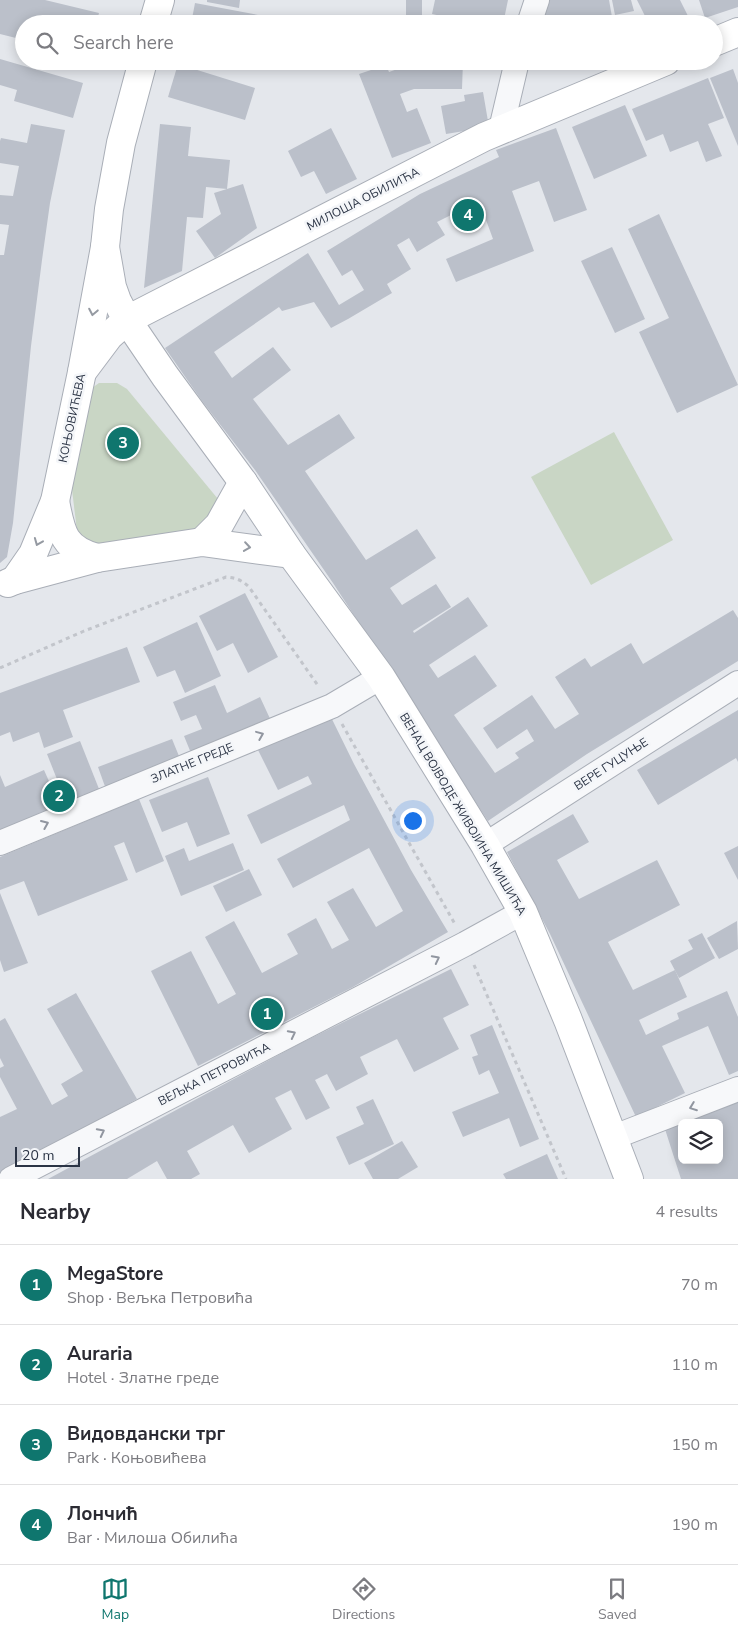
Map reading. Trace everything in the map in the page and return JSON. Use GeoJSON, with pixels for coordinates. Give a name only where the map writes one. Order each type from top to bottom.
{"type":"FeatureCollection","features":[{"type":"Feature","properties":{"kind":"main road"},"geometry":{"type":"LineString","coordinates":[[156,15],[160,0]]}},
{"type":"Feature","properties":{"kind":"main road"},"geometry":{"type":"LineString","coordinates":[[723,38],[738,32]]}},
{"type":"Feature","properties":{"kind":"main road","name":"КОЊОВИЋЕВА"},"geometry":{"type":"LineString","coordinates":[[7,584],[33,554],[55,501],[106,247],[109,209],[119,151],[141,70]]}},
{"type":"Feature","properties":{"kind":"main road","name":"МИЛОША ОБИЛИЋА"},"geometry":{"type":"LineString","coordinates":[[82,372],[109,336],[127,320],[501,129],[644,70]]}},
{"type":"Feature","properties":{"kind":"main road","name":"КОЊОВИЋЕВА"},"geometry":{"type":"LineString","coordinates":[[106,247],[112,287],[117,301],[156,364]]}},
{"type":"Feature","properties":{"kind":"main road"},"geometry":{"type":"LineString","coordinates":[[82,372],[98,360],[112,353],[124,351],[156,364]]}},
{"type":"Feature","properties":{"kind":"main road","name":"ВЕНАЦ ВОЈВОДЕ ЖИВОЈИНА МИШИЋА"},"geometry":{"type":"LineString","coordinates":[[156,364],[243,482],[291,554],[381,677],[485,846],[523,912],[568,1020],[629,1179]]}},
{"type":"Feature","properties":{"kind":"main road"},"geometry":{"type":"LineString","coordinates":[[202,542],[219,525],[243,482]]}},
{"type":"Feature","properties":{"kind":"main road"},"geometry":{"type":"LineString","coordinates":[[55,501],[59,522],[66,539],[75,549],[83,554],[97,558]]}},
{"type":"Feature","properties":{"kind":"main road"},"geometry":{"type":"LineString","coordinates":[[7,584],[97,558],[202,542],[291,554]]}},
{"type":"Feature","properties":{"kind":"street"},"geometry":{"type":"LineString","coordinates":[[532,15],[537,0]]}},
{"type":"Feature","properties":{"kind":"street"},"geometry":{"type":"LineString","coordinates":[[501,129],[515,70]]}},
{"type":"Feature","properties":{"kind":"street","name":"ЗЛАТНЕ ГРЕДЕ"},"geometry":{"type":"LineString","coordinates":[[0,843],[332,706],[381,677]]}},
{"type":"Feature","properties":{"kind":"street","name":"ВЕРЕ ГУЦУЊЕ"},"geometry":{"type":"LineString","coordinates":[[485,846],[738,684]]}},
{"type":"Feature","properties":{"kind":"street","name":"ВЕЉКА ПЕТРОВИЋА"},"geometry":{"type":"LineString","coordinates":[[11,1179],[465,944],[523,912]]}},
{"type":"Feature","properties":{"kind":"street"},"geometry":{"type":"LineString","coordinates":[[614,1138],[738,1089]]}},
{"type":"Feature","properties":{"kind":"path"},"geometry":{"type":"LineString","coordinates":[[0,668],[84,631],[226,577],[242,580],[249,587],[332,706],[465,944],[566,1179]]}},
{"type":"Feature","properties":{"kind":"green space"},"geometry":{"type":"Polygon","coordinates":[[[99,383],[117,383],[127,389],[218,499],[210,529],[105,544],[89,542],[77,531],[70,473],[92,388],[99,383]]]}},
{"type":"Feature","properties":{"kind":"green space"},"geometry":{"type":"Polygon","coordinates":[[[614,432],[673,540],[591,585],[531,477],[614,432]]]}},
{"type":"Feature","properties":{"kind":"building"},"geometry":{"type":"Polygon","coordinates":[[[0,0],[45,0],[99,13],[98,15],[15,15],[15,38],[0,34],[0,0]]]}},
{"type":"Feature","properties":{"kind":"building"},"geometry":{"type":"Polygon","coordinates":[[[207,0],[240,0],[239,8],[207,2],[207,0]]]}},
{"type":"Feature","properties":{"kind":"building"},"geometry":{"type":"Polygon","coordinates":[[[406,0],[422,0],[422,15],[406,15],[406,0]]]}},
{"type":"Feature","properties":{"kind":"building"},"geometry":{"type":"Polygon","coordinates":[[[435,0],[508,0],[505,15],[432,14],[435,0]]]}},
{"type":"Feature","properties":{"kind":"building"},"geometry":{"type":"Polygon","coordinates":[[[542,0],[609,0],[612,15],[545,15],[542,0]]]}},
{"type":"Feature","properties":{"kind":"building"},"geometry":{"type":"Polygon","coordinates":[[[612,0],[631,0],[634,11],[615,15],[612,0]]]}},
{"type":"Feature","properties":{"kind":"building"},"geometry":{"type":"Polygon","coordinates":[[[637,0],[680,0],[688,15],[644,15],[637,0]]]}},
{"type":"Feature","properties":{"kind":"building"},"geometry":{"type":"Polygon","coordinates":[[[699,0],[738,0],[738,7],[714,15],[704,15],[699,0]]]}},
{"type":"Feature","properties":{"kind":"building"},"geometry":{"type":"Polygon","coordinates":[[[195,3],[258,15],[193,15],[195,3]]]}},
{"type":"Feature","properties":{"kind":"building"},"geometry":{"type":"Polygon","coordinates":[[[0,59],[15,63],[15,70],[38,70],[83,83],[73,118],[14,101],[17,90],[0,85],[0,59]]]}},
{"type":"Feature","properties":{"kind":"building"},"geometry":{"type":"Polygon","coordinates":[[[733,69],[738,83],[738,146],[710,78],[733,69]]]}},
{"type":"Feature","properties":{"kind":"building"},"geometry":{"type":"Polygon","coordinates":[[[176,70],[197,70],[255,88],[245,120],[168,97],[176,70]]]}},
{"type":"Feature","properties":{"kind":"building"},"geometry":{"type":"Polygon","coordinates":[[[371,70],[388,70],[389,72],[395,70],[463,70],[462,89],[414,89],[400,94],[407,112],[417,108],[431,143],[392,158],[359,74],[371,70]]]}},
{"type":"Feature","properties":{"kind":"building"},"geometry":{"type":"Polygon","coordinates":[[[708,78],[724,118],[708,124],[722,156],[706,162],[698,141],[670,152],[663,134],[646,141],[632,109],[708,78]]]}},
{"type":"Feature","properties":{"kind":"building"},"geometry":{"type":"Polygon","coordinates":[[[483,92],[489,127],[446,134],[441,106],[465,101],[464,95],[483,92]]]}},
{"type":"Feature","properties":{"kind":"building"},"geometry":{"type":"Polygon","coordinates":[[[625,105],[647,156],[594,179],[572,127],[625,105]]]}},
{"type":"Feature","properties":{"kind":"building"},"geometry":{"type":"Polygon","coordinates":[[[31,124],[65,130],[50,203],[42,260],[31,346],[13,523],[7,557],[0,563],[0,255],[4,255],[9,225],[0,224],[0,195],[13,196],[19,166],[0,163],[0,141],[1,138],[27,143],[31,124]]]}},
{"type":"Feature","properties":{"kind":"building"},"geometry":{"type":"Polygon","coordinates":[[[160,124],[191,127],[188,156],[230,160],[227,189],[206,187],[203,218],[187,217],[182,271],[144,288],[160,124]]]}},
{"type":"Feature","properties":{"kind":"building"},"geometry":{"type":"Polygon","coordinates":[[[331,128],[357,179],[326,194],[314,171],[301,177],[288,151],[331,128]]]}},
{"type":"Feature","properties":{"kind":"building"},"geometry":{"type":"Polygon","coordinates":[[[556,128],[587,210],[554,222],[539,181],[512,191],[534,251],[456,282],[446,259],[493,239],[479,201],[437,222],[445,235],[417,252],[409,238],[397,245],[411,269],[387,284],[392,293],[348,319],[331,328],[314,302],[282,311],[279,307],[214,352],[232,378],[273,347],[291,370],[253,399],[288,445],[339,414],[355,438],[305,471],[366,560],[417,529],[436,558],[390,588],[402,605],[436,584],[451,607],[413,631],[414,633],[468,597],[488,626],[429,665],[438,678],[475,655],[497,686],[454,715],[495,773],[519,758],[515,753],[534,741],[527,729],[497,749],[483,728],[532,695],[555,729],[579,714],[555,677],[585,658],[591,667],[631,643],[643,664],[733,610],[738,618],[738,661],[587,754],[488,821],[333,583],[255,470],[202,401],[165,348],[308,253],[339,305],[364,290],[352,270],[342,276],[327,251],[420,194],[499,157],[496,150],[556,128]]]}},
{"type":"Feature","properties":{"kind":"building"},"geometry":{"type":"Polygon","coordinates":[[[243,184],[257,228],[215,258],[196,231],[221,214],[214,193],[243,184]]]}},
{"type":"Feature","properties":{"kind":"building"},"geometry":{"type":"Polygon","coordinates":[[[659,214],[738,385],[677,413],[639,332],[669,318],[628,229],[659,214]]]}},
{"type":"Feature","properties":{"kind":"building"},"geometry":{"type":"Polygon","coordinates":[[[612,247],[645,319],[615,333],[581,261],[612,247]]]}},
{"type":"Feature","properties":{"kind":"building"},"geometry":{"type":"Polygon","coordinates":[[[245,593],[278,657],[248,673],[233,643],[217,651],[199,616],[245,593]]]}},
{"type":"Feature","properties":{"kind":"building"},"geometry":{"type":"Polygon","coordinates":[[[197,622],[221,676],[185,693],[175,670],[157,677],[143,647],[197,622]]]}},
{"type":"Feature","properties":{"kind":"building"},"geometry":{"type":"Polygon","coordinates":[[[127,647],[140,682],[63,710],[73,737],[44,748],[39,732],[13,742],[10,732],[0,736],[0,693],[127,647]]]}},
{"type":"Feature","properties":{"kind":"building"},"geometry":{"type":"Polygon","coordinates":[[[215,685],[227,713],[260,697],[272,723],[193,758],[184,736],[202,729],[196,715],[181,721],[173,702],[215,685]]]}},
{"type":"Feature","properties":{"kind":"building"},"geometry":{"type":"Polygon","coordinates":[[[327,709],[354,764],[411,870],[448,932],[353,987],[198,1066],[151,971],[191,951],[218,1004],[236,994],[205,937],[234,921],[262,973],[298,954],[287,934],[316,918],[332,949],[349,940],[327,902],[353,888],[376,927],[403,911],[369,848],[293,888],[277,859],[350,820],[344,805],[261,844],[247,815],[312,784],[308,776],[278,790],[255,744],[327,709]]]}},
{"type":"Feature","properties":{"kind":"building"},"geometry":{"type":"Polygon","coordinates":[[[738,710],[738,762],[736,758],[658,805],[637,770],[738,710]]]}},
{"type":"Feature","properties":{"kind":"building"},"geometry":{"type":"Polygon","coordinates":[[[172,739],[181,761],[107,792],[98,767],[172,739]]]}},
{"type":"Feature","properties":{"kind":"building"},"geometry":{"type":"Polygon","coordinates":[[[80,741],[101,794],[68,807],[47,754],[80,741]]]}},
{"type":"Feature","properties":{"kind":"building"},"geometry":{"type":"Polygon","coordinates":[[[44,770],[60,806],[0,831],[0,775],[5,787],[44,770]]]}},
{"type":"Feature","properties":{"kind":"building"},"geometry":{"type":"Polygon","coordinates":[[[208,777],[230,834],[197,847],[187,822],[162,832],[149,800],[208,777]]]}},
{"type":"Feature","properties":{"kind":"building"},"geometry":{"type":"Polygon","coordinates":[[[139,799],[164,861],[136,873],[124,842],[114,846],[128,880],[38,916],[24,881],[0,890],[0,857],[139,799]]]}},
{"type":"Feature","properties":{"kind":"building"},"geometry":{"type":"Polygon","coordinates":[[[573,814],[589,842],[557,860],[579,899],[657,860],[680,905],[608,942],[633,990],[675,970],[687,997],[639,1020],[646,1035],[679,1019],[677,1013],[727,991],[738,1017],[738,1071],[729,1075],[708,1026],[662,1046],[685,1093],[636,1117],[550,934],[507,852],[573,814]]]}},
{"type":"Feature","properties":{"kind":"building"},"geometry":{"type":"Polygon","coordinates":[[[233,843],[244,870],[181,896],[165,856],[184,848],[189,861],[233,843]]]}},
{"type":"Feature","properties":{"kind":"building"},"geometry":{"type":"Polygon","coordinates":[[[738,846],[738,880],[724,853],[738,846]]]}},
{"type":"Feature","properties":{"kind":"building"},"geometry":{"type":"Polygon","coordinates":[[[249,869],[262,895],[226,912],[213,886],[249,869]]]}},
{"type":"Feature","properties":{"kind":"building"},"geometry":{"type":"Polygon","coordinates":[[[0,893],[28,963],[4,972],[0,960],[0,893]]]}},
{"type":"Feature","properties":{"kind":"building"},"geometry":{"type":"Polygon","coordinates":[[[737,921],[738,949],[719,959],[707,938],[737,921]]]}},
{"type":"Feature","properties":{"kind":"building"},"geometry":{"type":"Polygon","coordinates":[[[702,933],[715,958],[679,978],[670,961],[693,949],[688,940],[702,933]]]}},
{"type":"Feature","properties":{"kind":"building"},"geometry":{"type":"Polygon","coordinates":[[[451,969],[469,1005],[443,1018],[459,1049],[436,1061],[414,1072],[397,1039],[360,1057],[368,1074],[336,1091],[327,1074],[315,1080],[330,1108],[306,1120],[291,1090],[275,1098],[292,1129],[249,1153],[233,1125],[187,1151],[200,1174],[191,1179],[167,1179],[157,1161],[127,1179],[48,1179],[297,1045],[451,969]]]}},
{"type":"Feature","properties":{"kind":"building"},"geometry":{"type":"Polygon","coordinates":[[[76,993],[137,1099],[0,1175],[0,1117],[17,1109],[0,1077],[0,1068],[4,1066],[0,1058],[0,1021],[5,1018],[52,1105],[68,1096],[61,1084],[83,1071],[47,1009],[76,993]]]}},
{"type":"Feature","properties":{"kind":"building"},"geometry":{"type":"Polygon","coordinates":[[[492,1025],[539,1139],[520,1147],[509,1118],[463,1137],[452,1112],[499,1093],[489,1070],[479,1075],[472,1057],[478,1055],[470,1035],[492,1025]]]}},
{"type":"Feature","properties":{"kind":"building"},"geometry":{"type":"Polygon","coordinates":[[[738,1095],[738,1179],[681,1179],[664,1126],[678,1120],[678,1164],[723,1164],[723,1119],[681,1119],[738,1095]]]}},
{"type":"Feature","properties":{"kind":"building"},"geometry":{"type":"Polygon","coordinates":[[[373,1099],[394,1144],[349,1165],[336,1137],[364,1124],[356,1107],[373,1099]]]}},
{"type":"Feature","properties":{"kind":"building"},"geometry":{"type":"Polygon","coordinates":[[[402,1141],[418,1167],[398,1179],[373,1179],[364,1163],[402,1141]]]}},
{"type":"Feature","properties":{"kind":"building"},"geometry":{"type":"Polygon","coordinates":[[[547,1154],[558,1179],[506,1179],[503,1174],[547,1154]]]}},
{"type":"Feature","properties":{"kind":"place","name":"Лончић"},"geometry":{"type":"Point","coordinates":[468,215]}},
{"type":"Feature","properties":{"kind":"place","name":"Видовдански трг"},"geometry":{"type":"Point","coordinates":[123,443]}},
{"type":"Feature","properties":{"kind":"place","name":"Auraria"},"geometry":{"type":"Point","coordinates":[59,796]}},
{"type":"Feature","properties":{"kind":"place","name":"MegaStore"},"geometry":{"type":"Point","coordinates":[267,1014]}}]}
